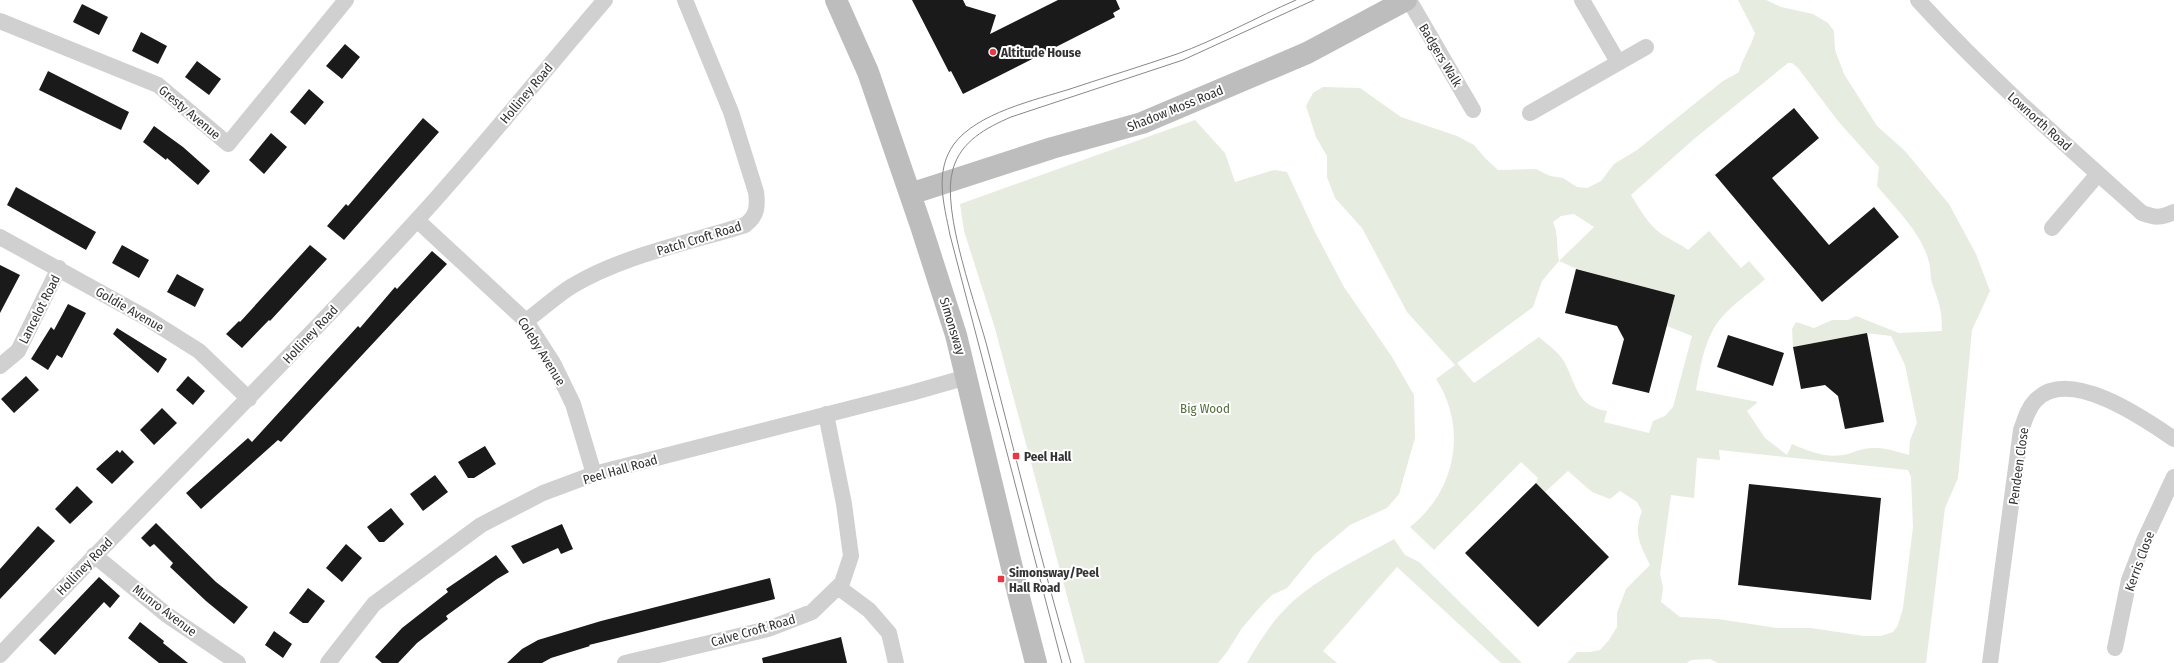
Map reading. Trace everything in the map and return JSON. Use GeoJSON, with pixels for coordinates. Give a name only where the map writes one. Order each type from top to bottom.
{"type":"FeatureCollection","features":[{"type":"Feature","properties":{"kind":"street","name":"Gresty Avenue"},"geometry":{"type":"LineString","coordinates":[[0,21],[158,85],[228,144],[346,0]]}},
{"type":"Feature","properties":{"kind":"street","name":"Holliney Road"},"geometry":{"type":"LineString","coordinates":[[0,655],[94,555],[249,399],[417,220],[605,0]]}},
{"type":"Feature","properties":{"kind":"street","name":"Patch Croft Road"},"geometry":{"type":"LineString","coordinates":[[526,321],[572,286],[599,272],[654,252],[745,225],[752,220],[756,212],[758,205],[756,192],[732,112],[685,0]]}},
{"type":"Feature","properties":{"kind":"street","name":"Simonsway"},"geometry":{"type":"LineString","coordinates":[[836,0],[868,72],[956,335],[1018,597],[1036,663]]}},
{"type":"Feature","properties":{"kind":"street","name":"Shadow Moss Road"},"geometry":{"type":"LineString","coordinates":[[910,194],[1052,148],[1142,123],[1306,53],[1407,0]]}},
{"type":"Feature","properties":{"kind":"street","name":"Badgers Walk"},"geometry":{"type":"LineString","coordinates":[[1407,0],[1473,110]]}},
{"type":"Feature","properties":{"kind":"street"},"geometry":{"type":"LineString","coordinates":[[1582,0],[1618,62]]}},
{"type":"Feature","properties":{"kind":"street","name":"Lownorth Road"},"geometry":{"type":"LineString","coordinates":[[1918,0],[1962,48],[2001,86],[2142,213],[2153,217],[2165,217],[2174,212]]}},
{"type":"Feature","properties":{"kind":"street"},"geometry":{"type":"LineString","coordinates":[[1530,113],[1646,47]]}},
{"type":"Feature","properties":{"kind":"street"},"geometry":{"type":"LineString","coordinates":[[2052,228],[2098,174]]}},
{"type":"Feature","properties":{"kind":"street","name":"Coleby Avenue"},"geometry":{"type":"LineString","coordinates":[[417,220],[526,321],[552,363],[573,404],[594,474]]}},
{"type":"Feature","properties":{"kind":"street","name":"Goldie Avenue"},"geometry":{"type":"LineString","coordinates":[[0,236],[145,316],[199,351],[249,399]]}},
{"type":"Feature","properties":{"kind":"street","name":"Lancelot Road"},"geometry":{"type":"LineString","coordinates":[[0,366],[18,351],[59,268]]}},
{"type":"Feature","properties":{"kind":"street","name":"Peel Hall Road"},"geometry":{"type":"LineString","coordinates":[[328,663],[374,604],[481,525],[542,493],[594,474],[967,377]]}},
{"type":"Feature","properties":{"kind":"street","name":"Pendeen Close"},"geometry":{"type":"LineString","coordinates":[[1990,663],[2021,430],[2026,414],[2036,400],[2045,393],[2054,390],[2083,390],[2139,415],[2174,439]]}},
{"type":"Feature","properties":{"kind":"street","name":"Calve Croft Road"},"geometry":{"type":"LineString","coordinates":[[625,663],[768,629],[812,612],[842,583],[852,556],[844,504],[826,414]]}},
{"type":"Feature","properties":{"kind":"street","name":"Kerris Close"},"geometry":{"type":"LineString","coordinates":[[2115,648],[2129,580],[2144,541],[2174,476]]}},
{"type":"Feature","properties":{"kind":"street","name":"Munro Avenue"},"geometry":{"type":"LineString","coordinates":[[94,555],[168,615],[238,663]]}},
{"type":"Feature","properties":{"kind":"street"},"geometry":{"type":"LineString","coordinates":[[838,587],[869,610],[889,633],[896,663]]}},
{"type":"Feature","properties":{"kind":"green space"},"geometry":{"type":"Polygon","coordinates":[[[1738,0],[1766,0],[1781,7],[1813,14],[1828,23],[1834,31],[1835,50],[1844,74],[1877,126],[1905,151],[1949,204],[1976,254],[1990,291],[1972,330],[1958,478],[1945,508],[1926,663],[1718,663],[1710,659],[1691,660],[1687,663],[1567,663],[1577,652],[1600,650],[1609,640],[1617,627],[1617,613],[1626,589],[1650,565],[1641,545],[1638,533],[1639,519],[1642,511],[1637,502],[1620,491],[1610,499],[1592,492],[1568,471],[1545,492],[1536,483],[1538,478],[1521,462],[1434,550],[1410,527],[1426,512],[1438,496],[1447,477],[1452,458],[1454,438],[1452,418],[1446,398],[1436,379],[1455,365],[1407,312],[1362,228],[1335,198],[1327,177],[1327,156],[1316,137],[1306,106],[1313,93],[1323,87],[1360,88],[1401,117],[1457,136],[1474,145],[1498,170],[1536,169],[1550,176],[1563,178],[1577,187],[1587,188],[1601,181],[1614,164],[1637,150],[1723,81],[1739,72],[1755,33],[1738,0]],[[1788,63],[1694,139],[1631,195],[1648,220],[1663,235],[1688,250],[1709,231],[1741,268],[1749,261],[1765,279],[1724,314],[1714,328],[1705,350],[1696,390],[1758,402],[1747,411],[1765,438],[1787,455],[1792,444],[1810,451],[1830,456],[1843,455],[1871,448],[1888,449],[1909,455],[1910,440],[1917,423],[1905,365],[1891,336],[1867,333],[1793,347],[1792,329],[1796,322],[1814,328],[1832,320],[1848,320],[1856,316],[1899,333],[1942,331],[1940,306],[1932,283],[1930,264],[1914,231],[1877,186],[1879,167],[1838,121],[1798,68],[1792,63],[1788,63]],[[1574,214],[1561,216],[1553,222],[1556,232],[1559,261],[1594,227],[1574,214]],[[1559,261],[1542,281],[1533,307],[1457,363],[1474,383],[1539,337],[1563,359],[1579,394],[1584,400],[1589,405],[1607,411],[1604,422],[1649,433],[1653,421],[1665,416],[1673,407],[1692,336],[1667,326],[1675,295],[1577,269],[1559,261]],[[1719,450],[1720,460],[1697,458],[1694,498],[1671,495],[1660,574],[1663,588],[1661,602],[1680,617],[1718,619],[1777,628],[1811,628],[1864,636],[1881,636],[1893,632],[1898,625],[1903,608],[1913,527],[1911,477],[1908,470],[1719,450]]]}},
{"type":"Feature","properties":{"kind":"green space","name":"Big Wood"},"geometry":{"type":"Polygon","coordinates":[[[1195,120],[1225,153],[1235,182],[1274,170],[1287,172],[1315,232],[1344,287],[1392,357],[1414,395],[1415,438],[1399,494],[1387,508],[1350,525],[1314,555],[1287,588],[1272,595],[1261,606],[1242,628],[1227,652],[1218,663],[1085,663],[994,325],[964,231],[960,204],[1195,120]]]}},
{"type":"Feature","properties":{"kind":"green space"},"geometry":{"type":"Polygon","coordinates":[[[1394,539],[1405,555],[1419,562],[1522,663],[1501,663],[1397,567],[1323,651],[1337,663],[1247,663],[1272,625],[1283,611],[1301,594],[1326,577],[1394,539]]]}},
{"type":"Feature","properties":{"kind":"building","name":"Altitude House"},"geometry":{"type":"Polygon","coordinates":[[[912,0],[963,0],[966,6],[996,15],[990,34],[1058,0],[1116,0],[1120,9],[1113,13],[1115,17],[963,94],[951,71],[949,72],[912,0]]]}},
{"type":"Feature","properties":{"kind":"building"},"geometry":{"type":"Polygon","coordinates":[[[82,4],[108,17],[99,35],[73,22],[82,4]]]}},
{"type":"Feature","properties":{"kind":"building"},"geometry":{"type":"Polygon","coordinates":[[[141,32],[167,46],[158,64],[132,51],[141,32]]]}},
{"type":"Feature","properties":{"kind":"building"},"geometry":{"type":"Polygon","coordinates":[[[345,44],[360,57],[342,79],[326,66],[345,44]]]}},
{"type":"Feature","properties":{"kind":"building"},"geometry":{"type":"Polygon","coordinates":[[[197,61],[221,79],[209,95],[185,77],[197,61]]]}},
{"type":"Feature","properties":{"kind":"building"},"geometry":{"type":"Polygon","coordinates":[[[48,71],[129,112],[121,130],[39,90],[48,71]]]}},
{"type":"Feature","properties":{"kind":"building"},"geometry":{"type":"Polygon","coordinates":[[[309,89],[324,102],[305,125],[290,112],[309,89]]]}},
{"type":"Feature","properties":{"kind":"building"},"geometry":{"type":"Polygon","coordinates":[[[1794,108],[1819,138],[1772,178],[1829,245],[1874,207],[1899,237],[1822,302],[1715,175],[1794,108]]]}},
{"type":"Feature","properties":{"kind":"building"},"geometry":{"type":"Polygon","coordinates":[[[423,118],[439,132],[344,240],[327,226],[346,204],[348,206],[423,118]]]}},
{"type":"Feature","properties":{"kind":"building"},"geometry":{"type":"Polygon","coordinates":[[[154,126],[183,147],[210,171],[198,185],[167,158],[166,160],[143,142],[154,126]]]}},
{"type":"Feature","properties":{"kind":"building"},"geometry":{"type":"Polygon","coordinates":[[[271,133],[287,147],[264,174],[249,160],[271,133]]]}},
{"type":"Feature","properties":{"kind":"building"},"geometry":{"type":"Polygon","coordinates":[[[16,187],[96,232],[86,250],[7,205],[16,187]]]}},
{"type":"Feature","properties":{"kind":"building"},"geometry":{"type":"Polygon","coordinates":[[[122,245],[149,260],[139,278],[112,263],[122,245]]]}},
{"type":"Feature","properties":{"kind":"building"},"geometry":{"type":"Polygon","coordinates":[[[310,245],[327,259],[270,321],[269,320],[242,348],[226,334],[239,321],[240,322],[310,245]]]}},
{"type":"Feature","properties":{"kind":"building"},"geometry":{"type":"Polygon","coordinates":[[[432,251],[447,264],[281,442],[278,440],[201,509],[186,493],[248,438],[252,442],[358,326],[360,328],[395,287],[397,289],[432,251]]]}},
{"type":"Feature","properties":{"kind":"building"},"geometry":{"type":"Polygon","coordinates":[[[0,265],[20,275],[0,313],[0,265]]]}},
{"type":"Feature","properties":{"kind":"building"},"geometry":{"type":"Polygon","coordinates":[[[1576,269],[1675,295],[1649,393],[1612,384],[1624,339],[1617,326],[1565,313],[1576,269]]]}},
{"type":"Feature","properties":{"kind":"building"},"geometry":{"type":"Polygon","coordinates":[[[177,274],[204,289],[195,307],[167,292],[177,274]]]}},
{"type":"Feature","properties":{"kind":"building"},"geometry":{"type":"Polygon","coordinates":[[[68,304],[86,313],[62,358],[57,355],[48,370],[31,359],[51,327],[54,330],[68,304]]]}},
{"type":"Feature","properties":{"kind":"building"},"geometry":{"type":"Polygon","coordinates":[[[117,328],[167,359],[158,373],[113,334],[117,328]]]}},
{"type":"Feature","properties":{"kind":"building"},"geometry":{"type":"Polygon","coordinates":[[[1867,333],[1884,422],[1845,429],[1838,396],[1825,385],[1801,389],[1793,347],[1867,333]]]}},
{"type":"Feature","properties":{"kind":"building"},"geometry":{"type":"Polygon","coordinates":[[[1728,335],[1784,353],[1773,386],[1717,367],[1728,335]]]}},
{"type":"Feature","properties":{"kind":"building"},"geometry":{"type":"Polygon","coordinates":[[[26,376],[39,390],[14,413],[1,399],[26,376]]]}},
{"type":"Feature","properties":{"kind":"building"},"geometry":{"type":"Polygon","coordinates":[[[188,376],[205,391],[193,405],[176,390],[188,376]]]}},
{"type":"Feature","properties":{"kind":"building"},"geometry":{"type":"Polygon","coordinates":[[[162,408],[177,423],[154,445],[140,430],[162,408]]]}},
{"type":"Feature","properties":{"kind":"building"},"geometry":{"type":"Polygon","coordinates":[[[485,446],[496,464],[474,478],[468,478],[458,462],[485,446]]]}},
{"type":"Feature","properties":{"kind":"building"},"geometry":{"type":"Polygon","coordinates":[[[117,450],[120,453],[122,450],[134,462],[112,484],[96,469],[117,450]]]}},
{"type":"Feature","properties":{"kind":"building"},"geometry":{"type":"Polygon","coordinates":[[[435,475],[448,492],[423,511],[410,494],[435,475]]]}},
{"type":"Feature","properties":{"kind":"building"},"geometry":{"type":"Polygon","coordinates":[[[1536,483],[1609,557],[1538,627],[1465,553],[1536,483]]]}},
{"type":"Feature","properties":{"kind":"building"},"geometry":{"type":"Polygon","coordinates":[[[1749,484],[1881,498],[1871,600],[1738,585],[1749,484]]]}},
{"type":"Feature","properties":{"kind":"building"},"geometry":{"type":"Polygon","coordinates":[[[77,486],[93,502],[70,524],[55,509],[77,486]]]}},
{"type":"Feature","properties":{"kind":"building"},"geometry":{"type":"Polygon","coordinates":[[[391,508],[404,524],[384,542],[379,542],[367,527],[391,508]]]}},
{"type":"Feature","properties":{"kind":"building"},"geometry":{"type":"Polygon","coordinates":[[[156,523],[216,582],[248,607],[234,624],[206,601],[170,567],[173,563],[154,544],[150,547],[141,538],[156,523]]]}},
{"type":"Feature","properties":{"kind":"building"},"geometry":{"type":"Polygon","coordinates":[[[562,524],[573,549],[561,554],[558,548],[523,564],[511,546],[562,524]]]}},
{"type":"Feature","properties":{"kind":"building"},"geometry":{"type":"Polygon","coordinates":[[[38,526],[55,541],[0,599],[0,569],[38,526]]]}},
{"type":"Feature","properties":{"kind":"building"},"geometry":{"type":"Polygon","coordinates":[[[346,544],[362,558],[342,582],[326,568],[346,544]]]}},
{"type":"Feature","properties":{"kind":"building"},"geometry":{"type":"Polygon","coordinates":[[[496,555],[509,572],[446,616],[448,619],[417,643],[398,663],[382,663],[375,657],[402,628],[448,592],[446,589],[496,555]]]}},
{"type":"Feature","properties":{"kind":"building"},"geometry":{"type":"Polygon","coordinates":[[[99,577],[120,596],[110,608],[104,602],[55,655],[39,640],[99,577]]]}},
{"type":"Feature","properties":{"kind":"building"},"geometry":{"type":"Polygon","coordinates":[[[770,578],[775,599],[589,645],[590,646],[551,658],[542,663],[507,663],[522,649],[538,640],[601,621],[770,578]]]}},
{"type":"Feature","properties":{"kind":"building"},"geometry":{"type":"Polygon","coordinates":[[[308,588],[325,601],[308,623],[303,623],[289,613],[308,588]]]}},
{"type":"Feature","properties":{"kind":"building"},"geometry":{"type":"Polygon","coordinates":[[[140,622],[188,663],[159,663],[128,638],[140,622]]]}},
{"type":"Feature","properties":{"kind":"building"},"geometry":{"type":"Polygon","coordinates":[[[274,631],[292,644],[283,658],[265,645],[274,631]]]}},
{"type":"Feature","properties":{"kind":"building"},"geometry":{"type":"Polygon","coordinates":[[[841,637],[847,663],[763,663],[762,658],[841,637]]]}},
{"type":"Feature","properties":{"kind":"tram line"},"geometry":{"type":"LineString","coordinates":[[1062,663],[950,235],[943,200],[942,177],[944,166],[954,144],[964,133],[992,116],[1024,103],[1177,54],[1207,42],[1296,0]]}},
{"type":"Feature","properties":{"kind":"tram line"},"geometry":{"type":"LineString","coordinates":[[1071,663],[1039,548],[989,354],[962,260],[952,209],[950,187],[953,169],[957,159],[968,143],[984,131],[1002,121],[1183,60],[1314,0]]}},
{"type":"Feature","properties":{"kind":"place","name":"Altitude House"},"geometry":{"type":"Point","coordinates":[993,52]}},
{"type":"Feature","properties":{"kind":"place","name":"Peel Hall"},"geometry":{"type":"Point","coordinates":[1016,456]}},
{"type":"Feature","properties":{"kind":"place","name":"Simonsway/Peel Hall Road"},"geometry":{"type":"Point","coordinates":[1001,579]}}]}
